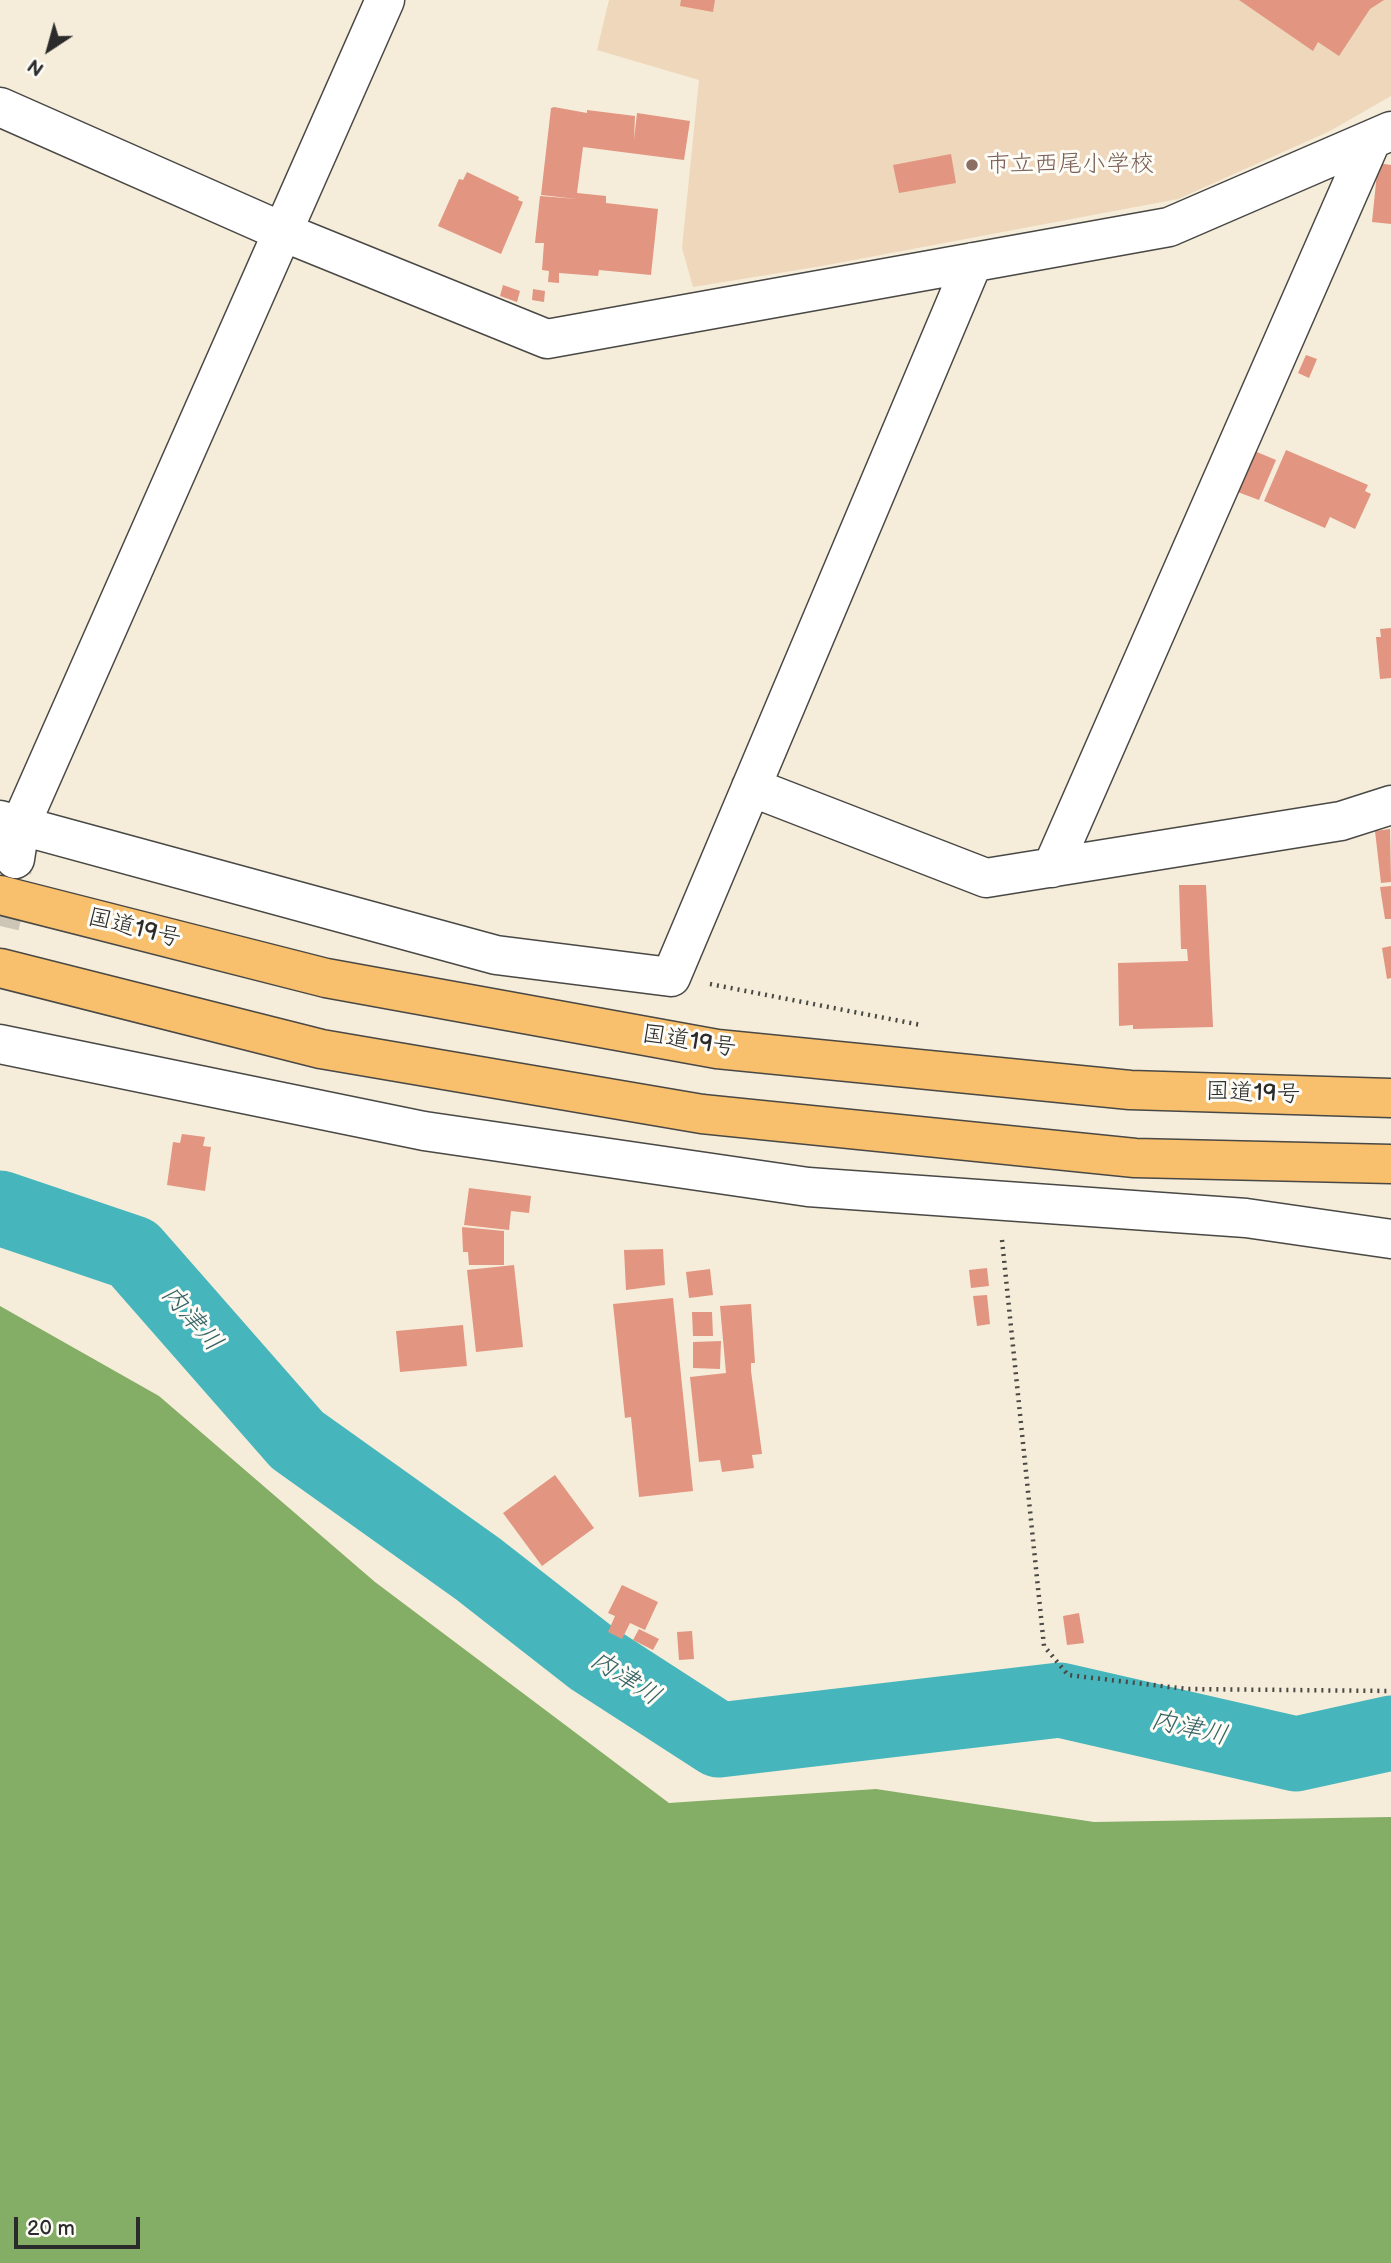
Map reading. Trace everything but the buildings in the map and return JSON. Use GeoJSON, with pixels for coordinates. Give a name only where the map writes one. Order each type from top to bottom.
{"type":"FeatureCollection","features":[{"type":"Feature","properties":{"kind":"highway","name":"国道19号"},"geometry":{"type":"LineString","coordinates":[[0,895],[326,978],[717,1049],[1130,1090],[1391,1098]]}},
{"type":"Feature","properties":{"kind":"highway"},"geometry":{"type":"LineString","coordinates":[[0,968],[321,1049],[702,1114],[1135,1157],[1391,1164]]}},
{"type":"Feature","properties":{"kind":"street"},"geometry":{"type":"LineString","coordinates":[[385,0],[12,835],[496,955],[671,977],[973,262]]}},
{"type":"Feature","properties":{"kind":"street"},"geometry":{"type":"LineString","coordinates":[[0,107],[283,232],[547,339],[1169,227],[1381,136]]}},
{"type":"Feature","properties":{"kind":"street"},"geometry":{"type":"LineString","coordinates":[[1052,868],[1381,136]]}},
{"type":"Feature","properties":{"kind":"street"},"geometry":{"type":"LineString","coordinates":[[751,787],[986,878],[1341,821],[1391,805]]}},
{"type":"Feature","properties":{"kind":"street"},"geometry":{"type":"LineString","coordinates":[[0,1044],[424,1130],[808,1187],[1245,1218],[1391,1239]]}},
{"type":"Feature","properties":{"kind":"path"},"geometry":{"type":"LineString","coordinates":[[671,977],[923,1025]]}},
{"type":"Feature","properties":{"kind":"path"},"geometry":{"type":"LineString","coordinates":[[998,1200],[1044,1646],[1068,1675],[1187,1689],[1391,1690]]}},
{"type":"Feature","properties":{"kind":"shaded area","name":"市立西尾小学校"},"geometry":{"type":"Polygon","coordinates":[[[609,0],[1391,0],[1391,96],[1330,131],[1178,199],[822,266],[693,287],[682,248],[699,80],[597,50],[609,0]]]}},
{"type":"Feature","properties":{"kind":"green space"},"geometry":{"type":"Polygon","coordinates":[[[0,1306],[159,1396],[375,1582],[669,1803],[876,1789],[1094,1822],[1391,1817],[1391,2263],[0,2263],[0,1306]]]}},
{"type":"Feature","properties":{"kind":"waterway","name":"内津川"},"geometry":{"type":"LineString","coordinates":[[0,1208],[133,1253],[297,1440],[478,1569],[592,1658],[719,1740],[1060,1700],[1296,1754],[1391,1733]]}},
{"type":"Feature","properties":{"kind":"tunnel"},"geometry":{"type":"LineString","coordinates":[[0,926],[14,864]]}},
{"type":"Feature","properties":{"kind":"place","name":"市立西尾小学校"},"geometry":{"type":"Point","coordinates":[972,165]}}]}
